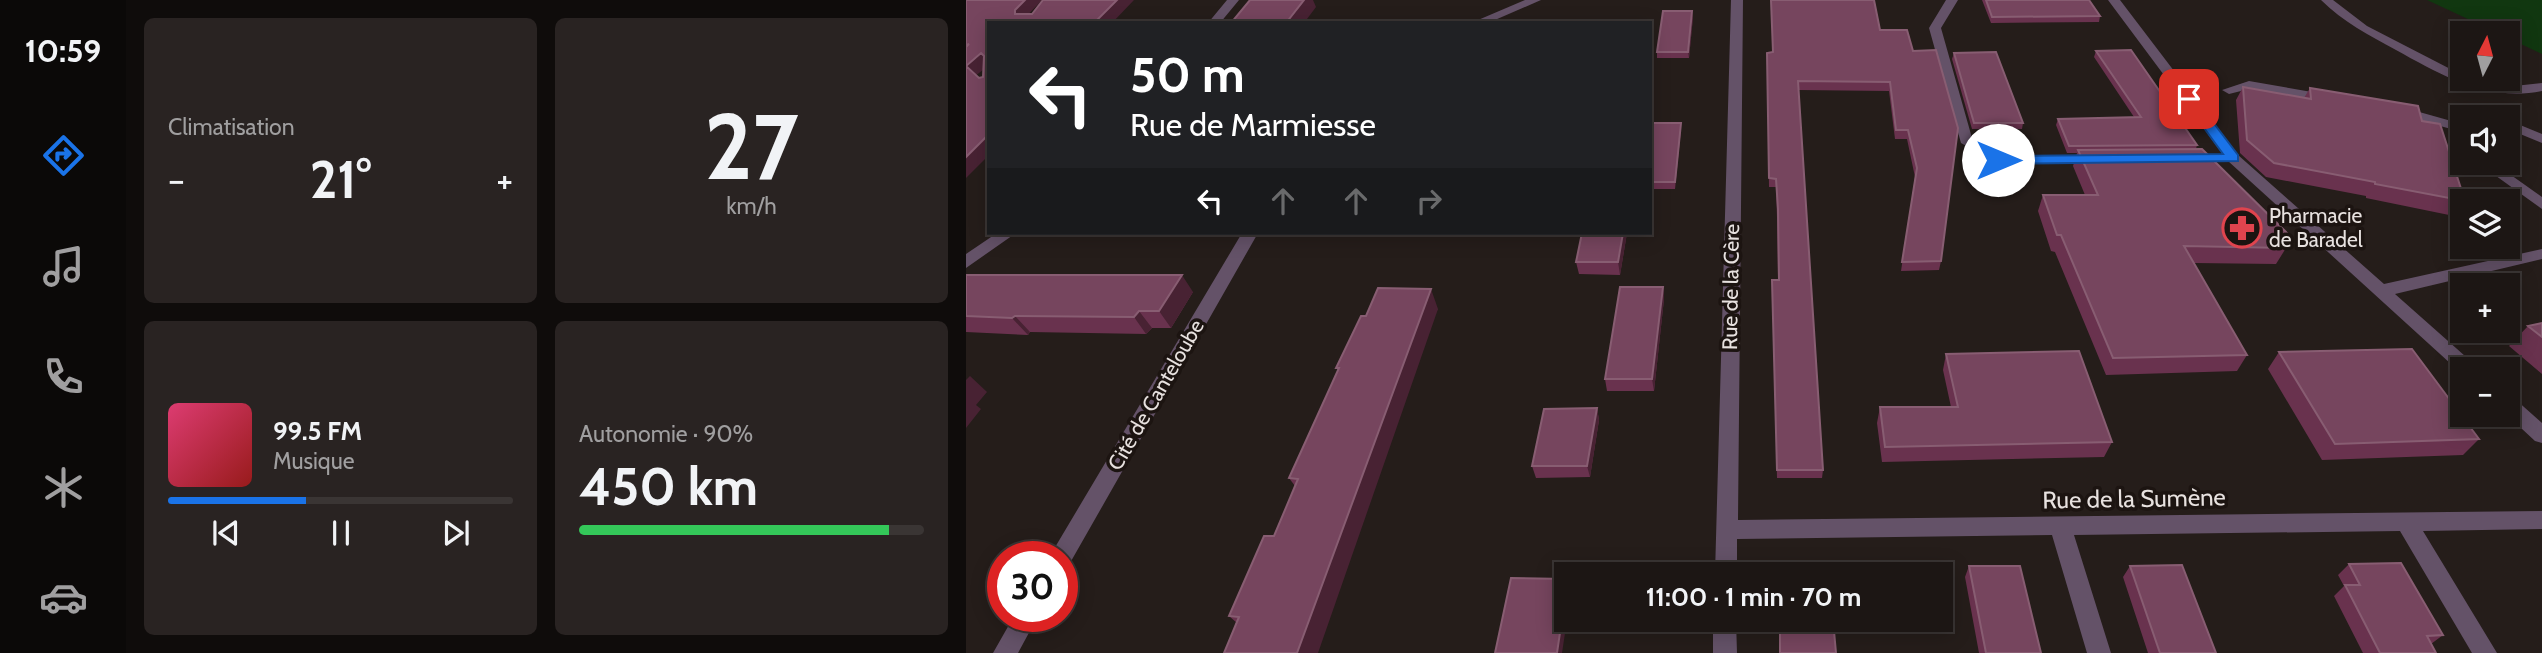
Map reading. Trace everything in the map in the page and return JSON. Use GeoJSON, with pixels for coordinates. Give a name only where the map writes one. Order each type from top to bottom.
{"type":"FeatureCollection","features":[{"type":"Feature","properties":{"kind":"street"},"geometry":{"type":"LineString","coordinates":[[1216,21],[1233,0]]}},
{"type":"Feature","properties":{"kind":"street"},"geometry":{"type":"LineString","coordinates":[[1482,21],[1535,0]]}},
{"type":"Feature","properties":{"kind":"street","name":"Rue de la Cère"},"geometry":{"type":"LineString","coordinates":[[1726,562],[1737,0]]}},
{"type":"Feature","properties":{"kind":"street"},"geometry":{"type":"LineString","coordinates":[[1952,0],[1935,28],[1966,140],[1998,160],[2109,159]]}},
{"type":"Feature","properties":{"kind":"street"},"geometry":{"type":"LineString","coordinates":[[2115,0],[2226,158],[2455,357]]}},
{"type":"Feature","properties":{"kind":"street"},"geometry":{"type":"LineString","coordinates":[[2229,90],[2249,86],[2340,101]]}},
{"type":"Feature","properties":{"kind":"street"},"geometry":{"type":"LineString","coordinates":[[2379,107],[2418,114],[2450,126]]}},
{"type":"Feature","properties":{"kind":"street"},"geometry":{"type":"LineString","coordinates":[[2520,129],[2542,139]]}},
{"type":"Feature","properties":{"kind":"street"},"geometry":{"type":"LineString","coordinates":[[2502,175],[2542,204]]}},
{"type":"Feature","properties":{"kind":"street"},"geometry":{"type":"LineString","coordinates":[[966,262],[1005,235]]}},
{"type":"Feature","properties":{"kind":"street","name":"Cité de Canteloube"},"geometry":{"type":"LineString","coordinates":[[1071,541],[1249,235]]}},
{"type":"Feature","properties":{"kind":"street"},"geometry":{"type":"LineString","coordinates":[[2381,291],[2542,254]]}},
{"type":"Feature","properties":{"kind":"street"},"geometry":{"type":"LineString","coordinates":[[2520,415],[2542,435]]}},
{"type":"Feature","properties":{"kind":"street","name":"Rue de la Sumène"},"geometry":{"type":"LineString","coordinates":[[1727,530],[2542,520]]}},
{"type":"Feature","properties":{"kind":"street"},"geometry":{"type":"LineString","coordinates":[[2406,522],[2485,653]]}},
{"type":"Feature","properties":{"kind":"street"},"geometry":{"type":"LineString","coordinates":[[2060,526],[2099,653]]}},
{"type":"Feature","properties":{"kind":"street"},"geometry":{"type":"LineString","coordinates":[[1006,653],[1018,632]]}},
{"type":"Feature","properties":{"kind":"street"},"geometry":{"type":"LineString","coordinates":[[1725,632],[1725,653]]}},
{"type":"Feature","properties":{"kind":"lane"},"geometry":{"type":"LineString","coordinates":[[2326,0],[2351,20],[2448,75],[2473,84],[2508,91],[2527,92],[2542,88]]}},
{"type":"Feature","properties":{"kind":"green space"},"geometry":{"type":"Polygon","coordinates":[[[2427,0],[2542,0],[2542,54],[2520,44],[2520,21],[2472,21],[2427,0]]]}},
{"type":"Feature","properties":{"kind":"building"},"geometry":{"type":"Polygon","coordinates":[[[966,0],[1025,0],[1015,10],[1015,14],[1032,14],[1043,0],[1117,0],[1097,20],[1099,21],[987,21],[987,136],[966,157],[966,66],[966,47],[969,44],[966,45],[966,0]],[[981,53],[966,66],[979,78],[983,77],[984,56],[981,53]]]}},
{"type":"Feature","properties":{"kind":"building"},"geometry":{"type":"Polygon","coordinates":[[[1250,0],[1304,0],[1288,21],[1233,21],[1250,0]]]}},
{"type":"Feature","properties":{"kind":"building"},"geometry":{"type":"Polygon","coordinates":[[[1771,0],[1874,0],[1880,30],[1907,30],[1913,51],[1936,50],[1958,128],[1941,261],[1902,262],[1917,168],[1908,130],[1896,130],[1890,82],[1798,81],[1823,470],[1777,470],[1772,280],[1779,280],[1778,209],[1776,179],[1769,178],[1767,53],[1773,52],[1771,0]]]}},
{"type":"Feature","properties":{"kind":"building"},"geometry":{"type":"Polygon","coordinates":[[[1986,0],[2089,0],[2100,16],[1992,17],[1986,0]]]}},
{"type":"Feature","properties":{"kind":"building"},"geometry":{"type":"Polygon","coordinates":[[[1663,11],[1692,11],[1688,52],[1657,52],[1663,11]]]}},
{"type":"Feature","properties":{"kind":"building"},"geometry":{"type":"Polygon","coordinates":[[[2131,50],[2197,145],[2069,146],[2058,119],[2141,117],[2096,51],[2131,50]]]}},
{"type":"Feature","properties":{"kind":"building"},"geometry":{"type":"Polygon","coordinates":[[[1996,52],[2023,123],[1974,123],[1954,53],[1996,52]]]}},
{"type":"Feature","properties":{"kind":"building"},"geometry":{"type":"Polygon","coordinates":[[[2243,87],[2311,99],[2310,88],[2418,106],[2422,121],[2440,124],[2450,155],[2450,175],[2457,175],[2461,189],[2450,189],[2450,198],[2274,163],[2247,140],[2243,87]]]}},
{"type":"Feature","properties":{"kind":"building"},"geometry":{"type":"Polygon","coordinates":[[[1652,123],[1681,123],[1675,182],[1652,182],[1652,123]]]}},
{"type":"Feature","properties":{"kind":"building"},"geometry":{"type":"Polygon","coordinates":[[[2202,149],[2290,236],[2281,239],[2286,248],[2184,246],[2247,355],[2113,358],[2061,235],[2057,235],[2043,195],[2098,195],[2078,150],[2202,149]]]}},
{"type":"Feature","properties":{"kind":"building"},"geometry":{"type":"Polygon","coordinates":[[[1582,235],[1623,235],[1618,262],[1576,262],[1582,235]]]}},
{"type":"Feature","properties":{"kind":"building"},"geometry":{"type":"Polygon","coordinates":[[[966,275],[1182,275],[1159,311],[1139,311],[1134,317],[1012,318],[966,316],[966,275]]]}},
{"type":"Feature","properties":{"kind":"building"},"geometry":{"type":"Polygon","coordinates":[[[1620,287],[1663,287],[1652,379],[1605,379],[1620,287]]]}},
{"type":"Feature","properties":{"kind":"building"},"geometry":{"type":"Polygon","coordinates":[[[1378,288],[1431,289],[1297,653],[1224,653],[1239,617],[1229,616],[1264,536],[1274,536],[1298,479],[1289,478],[1339,368],[1336,368],[1361,316],[1366,316],[1378,288]]]}},
{"type":"Feature","properties":{"kind":"building"},"geometry":{"type":"Polygon","coordinates":[[[2542,323],[2542,337],[2528,326],[2542,323]]]}},
{"type":"Feature","properties":{"kind":"building"},"geometry":{"type":"Polygon","coordinates":[[[2412,349],[2450,400],[2450,427],[2470,427],[2479,439],[2335,444],[2279,352],[2412,349]]]}},
{"type":"Feature","properties":{"kind":"building"},"geometry":{"type":"Polygon","coordinates":[[[2079,351],[2112,442],[1885,447],[1880,407],[1958,407],[1946,354],[2079,351]]]}},
{"type":"Feature","properties":{"kind":"building"},"geometry":{"type":"Polygon","coordinates":[[[1597,408],[1587,466],[1532,466],[1544,409],[1597,408]]]}},
{"type":"Feature","properties":{"kind":"building"},"geometry":{"type":"Polygon","coordinates":[[[2401,563],[2443,635],[2427,636],[2436,653],[2380,653],[2345,585],[2360,585],[2349,564],[2401,563]]]}},
{"type":"Feature","properties":{"kind":"building"},"geometry":{"type":"Polygon","coordinates":[[[2182,565],[2216,653],[2160,653],[2130,566],[2182,565]]]}},
{"type":"Feature","properties":{"kind":"building"},"geometry":{"type":"Polygon","coordinates":[[[1969,566],[2020,566],[2041,653],[1986,653],[1969,566]]]}},
{"type":"Feature","properties":{"kind":"building"},"geometry":{"type":"Polygon","coordinates":[[[1511,578],[1554,579],[1554,632],[1560,632],[1557,653],[1495,653],[1511,578]]]}},
{"type":"Feature","properties":{"kind":"building"},"geometry":{"type":"Polygon","coordinates":[[[1780,632],[1834,632],[1836,653],[1780,653],[1780,632]]]}},
{"type":"Feature","properties":{"kind":"place","name":"Pharmacie de Baradel"},"geometry":{"type":"Point","coordinates":[2242,228]}},
{"type":"Feature","properties":{"kind":"route"},"geometry":{"type":"LineString","coordinates":[[1998,160],[2233,158],[2189,99]]}}]}
